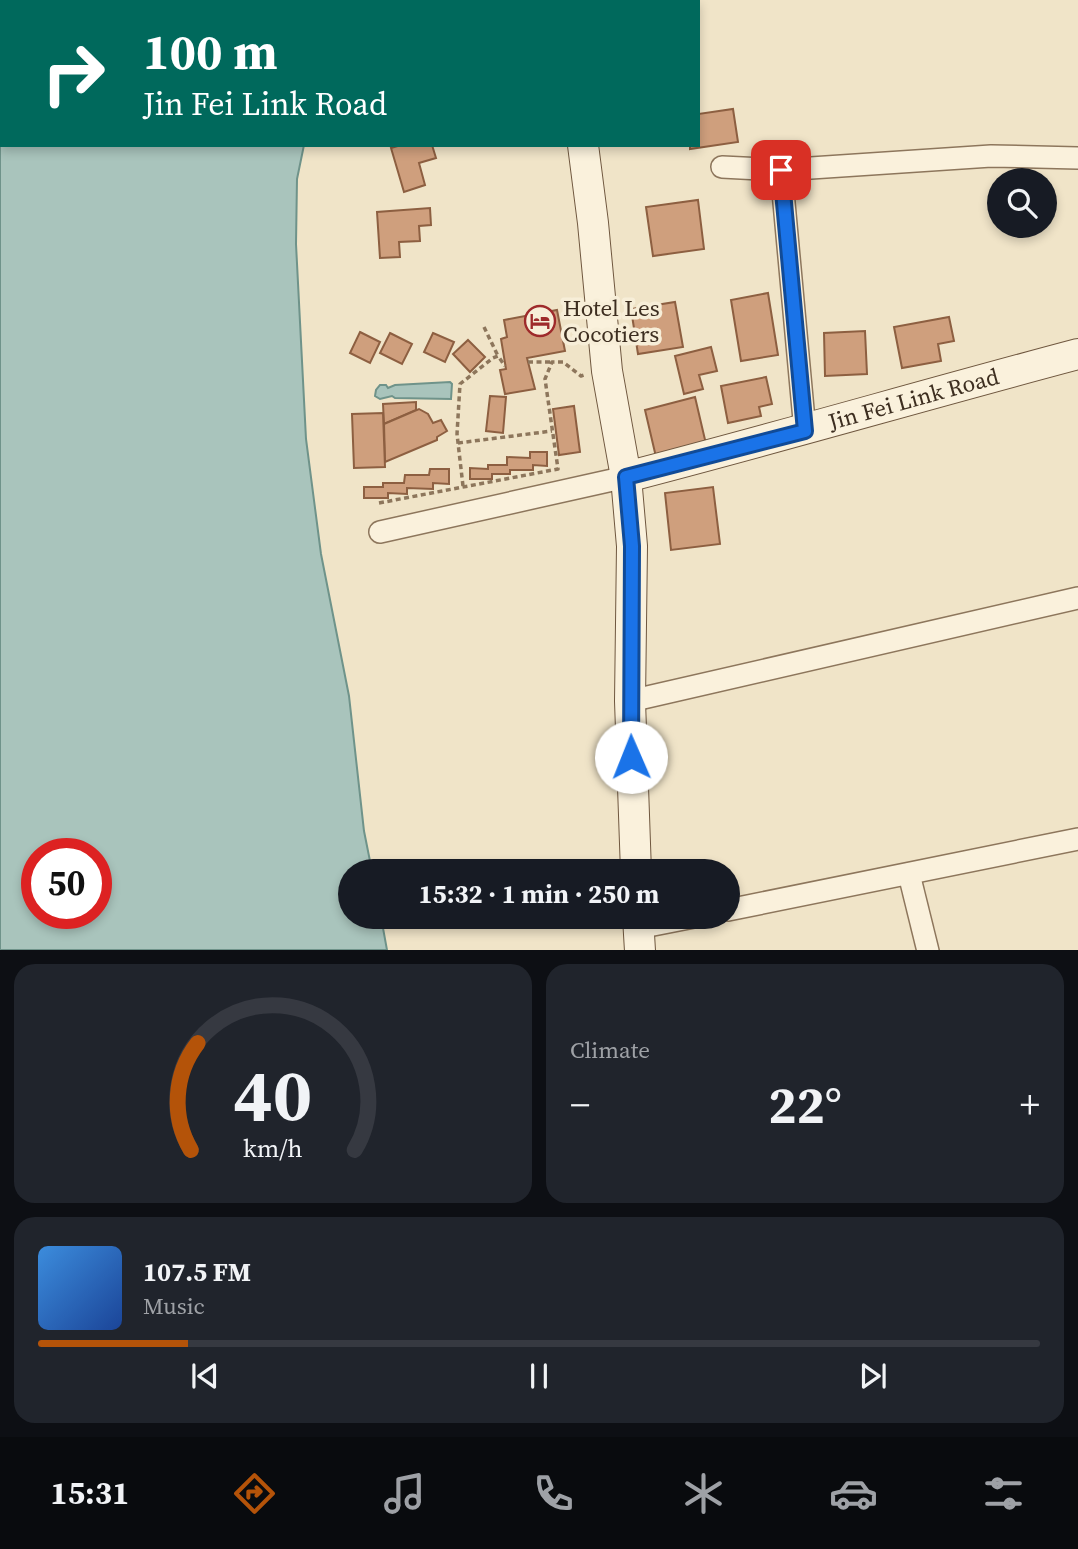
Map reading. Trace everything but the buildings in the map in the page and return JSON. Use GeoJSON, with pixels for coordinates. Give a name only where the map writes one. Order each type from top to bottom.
{"type":"FeatureCollection","features":[{"type":"Feature","properties":{"kind":"main road"},"geometry":{"type":"LineString","coordinates":[[583,147],[607,371],[626,477],[632,546],[630,701],[636,859]]}},
{"type":"Feature","properties":{"kind":"main road","name":"Jin Fei Link Road"},"geometry":{"type":"LineString","coordinates":[[626,477],[805,431],[1078,354]]}},
{"type":"Feature","properties":{"kind":"street"},"geometry":{"type":"LineString","coordinates":[[722,167],[781,170],[991,156],[1078,158]]}},
{"type":"Feature","properties":{"kind":"street"},"geometry":{"type":"LineString","coordinates":[[781,170],[805,431]]}},
{"type":"Feature","properties":{"kind":"street"},"geometry":{"type":"LineString","coordinates":[[380,532],[626,477]]}},
{"type":"Feature","properties":{"kind":"street"},"geometry":{"type":"LineString","coordinates":[[630,701],[1078,598]]}},
{"type":"Feature","properties":{"kind":"street"},"geometry":{"type":"LineString","coordinates":[[740,908],[1078,839]]}},
{"type":"Feature","properties":{"kind":"street"},"geometry":{"type":"LineString","coordinates":[[909,874],[928,950]]}},
{"type":"Feature","properties":{"kind":"path"},"geometry":{"type":"LineString","coordinates":[[484,327],[505,366]]}},
{"type":"Feature","properties":{"kind":"path"},"geometry":{"type":"LineString","coordinates":[[463,486],[458,443],[460,384],[498,356]]}},
{"type":"Feature","properties":{"kind":"path"},"geometry":{"type":"LineString","coordinates":[[528,362],[563,362],[581,376],[607,371]]}},
{"type":"Feature","properties":{"kind":"path"},"geometry":{"type":"LineString","coordinates":[[379,503],[558,469],[545,379],[552,362]]}},
{"type":"Feature","properties":{"kind":"path"},"geometry":{"type":"LineString","coordinates":[[458,443],[552,431]]}},
{"type":"Feature","properties":{"kind":"water"},"geometry":{"type":"Polygon","coordinates":[[[0,147],[304,147],[297,179],[296,244],[306,439],[321,554],[349,696],[370,859],[338,859],[338,929],[383,929],[387,950],[0,950],[0,147]]]}},
{"type":"Feature","properties":{"kind":"water"},"geometry":{"type":"Polygon","coordinates":[[[450,382],[451,399],[392,396],[380,399],[375,396],[380,385],[386,385],[388,388],[395,385],[450,382]]]}},
{"type":"Feature","properties":{"kind":"place","name":"Hotel Les Cocotiers"},"geometry":{"type":"Point","coordinates":[540,321]}},
{"type":"Feature","properties":{"kind":"route"},"geometry":{"type":"LineString","coordinates":[[631,757],[632,546],[626,477],[805,431],[781,170]]}}]}
